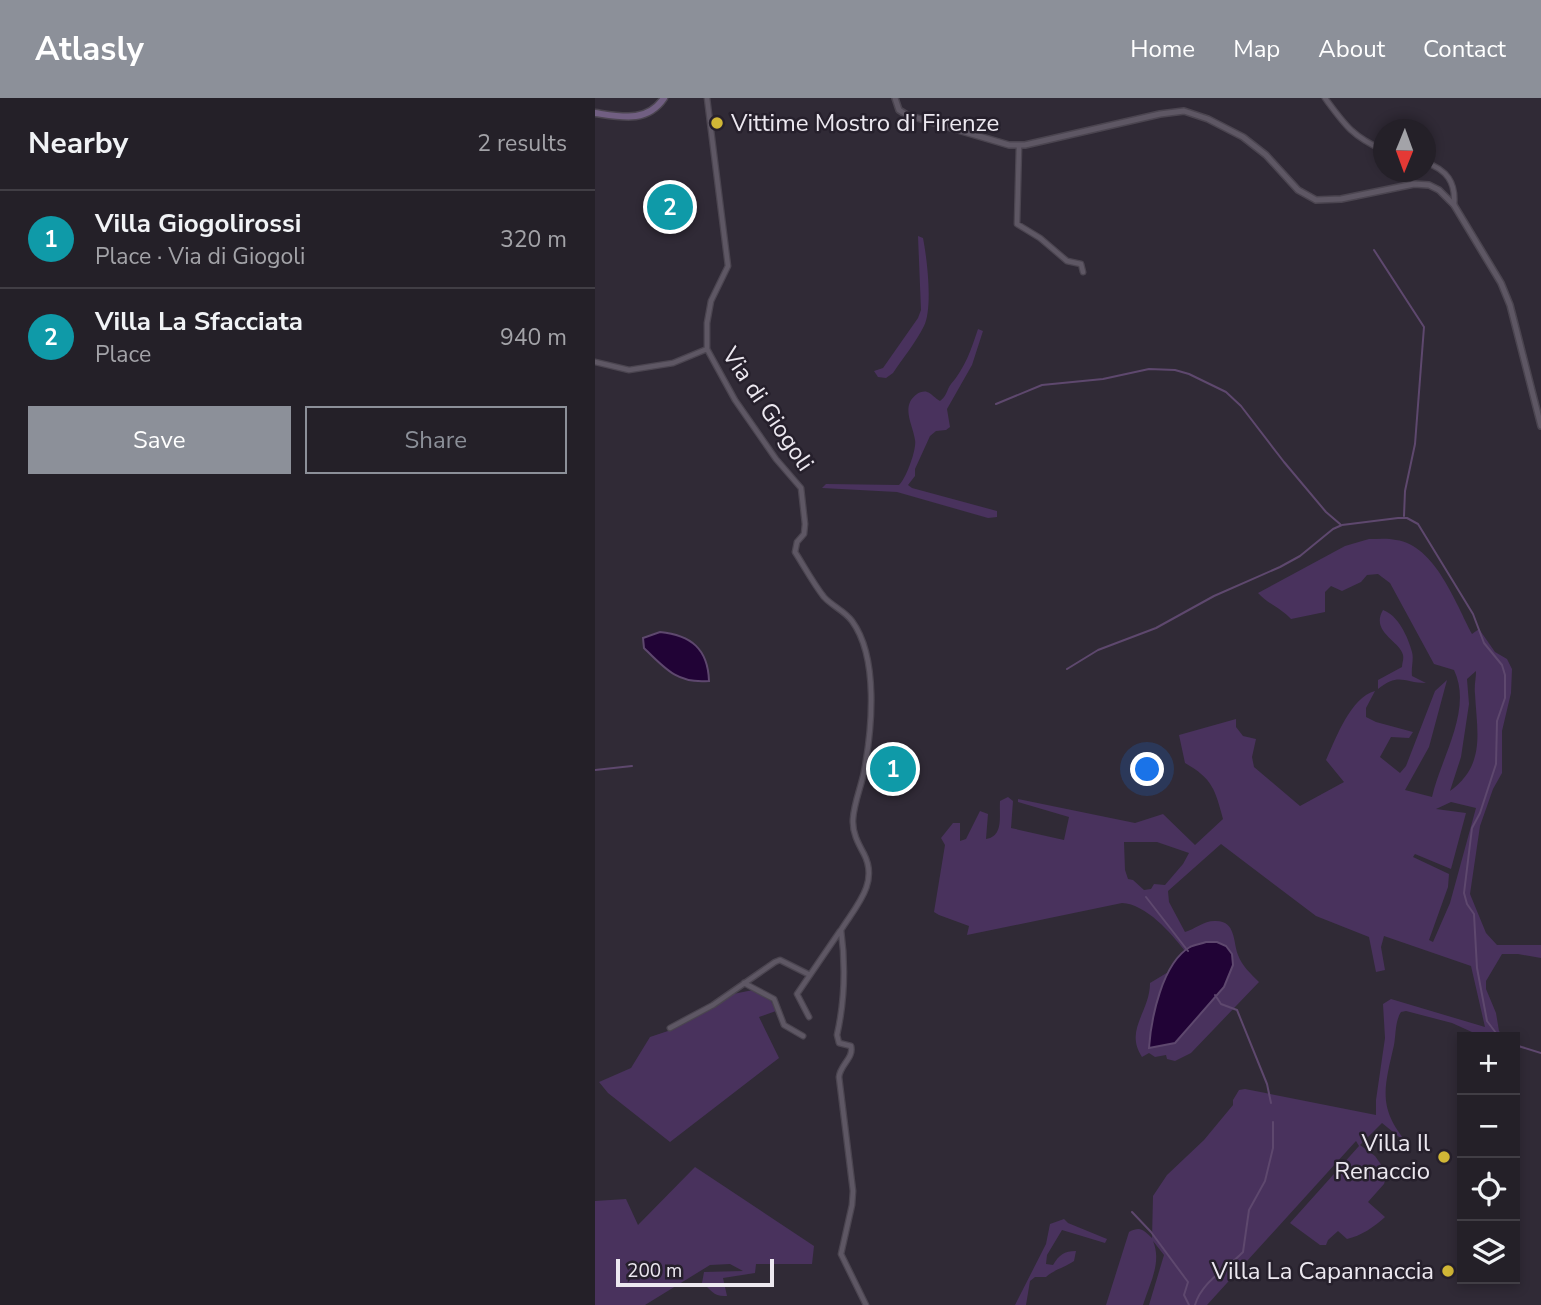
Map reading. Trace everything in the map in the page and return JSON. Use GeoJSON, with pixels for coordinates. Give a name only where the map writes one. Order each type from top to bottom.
{"type":"FeatureCollection","features":[{"type":"Feature","properties":{"kind":"main road"},"geometry":{"type":"LineString","coordinates":[[595,113],[624,118],[637,117],[657,109],[664,98]]}},
{"type":"Feature","properties":{"kind":"street","name":"Via di Giogoli"},"geometry":{"type":"LineString","coordinates":[[707,98],[728,266],[711,301],[706,349],[735,400],[776,458],[799,484],[806,524],[804,534],[795,549],[796,554],[824,597],[850,618],[859,632],[869,666],[872,702],[865,770],[853,820],[855,838],[870,867],[870,878],[867,890],[841,930]]}},
{"type":"Feature","properties":{"kind":"street"},"geometry":{"type":"LineString","coordinates":[[895,98],[899,110],[907,116],[1019,146],[1184,111],[1208,119],[1243,137],[1266,155],[1298,190],[1316,200],[1341,199],[1414,184],[1439,190],[1454,205],[1501,283],[1510,305],[1541,426]]}},
{"type":"Feature","properties":{"kind":"street"},"geometry":{"type":"LineString","coordinates":[[1325,98],[1349,130],[1373,145]]}},
{"type":"Feature","properties":{"kind":"street"},"geometry":{"type":"LineString","coordinates":[[1019,146],[1017,224],[1040,238],[1064,259],[1081,264],[1083,272]]}},
{"type":"Feature","properties":{"kind":"street"},"geometry":{"type":"LineString","coordinates":[[1436,168],[1454,185],[1454,205]]}},
{"type":"Feature","properties":{"kind":"street","name":"Via di Giogoli"},"geometry":{"type":"LineString","coordinates":[[595,362],[629,370],[673,363],[706,349]]}},
{"type":"Feature","properties":{"kind":"street"},"geometry":{"type":"LineString","coordinates":[[809,1017],[797,994],[841,930]]}},
{"type":"Feature","properties":{"kind":"street"},"geometry":{"type":"LineString","coordinates":[[841,930],[845,986],[837,1040],[851,1046],[852,1050],[851,1056],[840,1070],[839,1077],[853,1191],[841,1254],[866,1305]]}},
{"type":"Feature","properties":{"kind":"street"},"geometry":{"type":"LineString","coordinates":[[670,1028],[713,1005],[780,960],[810,975]]}},
{"type":"Feature","properties":{"kind":"street"},"geometry":{"type":"LineString","coordinates":[[744,983],[774,999],[784,1025],[803,1036]]}},
{"type":"Feature","properties":{"kind":"shaded area"},"geometry":{"type":"Polygon","coordinates":[[[918,236],[923,238],[927,270],[927,318],[893,373],[886,378],[878,377],[874,371],[883,368],[921,310],[918,236]]]}},
{"type":"Feature","properties":{"kind":"shaded area"},"geometry":{"type":"Polygon","coordinates":[[[978,329],[983,331],[972,365],[947,409],[950,427],[930,436],[915,469],[915,476],[908,485],[997,511],[997,517],[988,518],[897,492],[822,488],[826,484],[899,485],[902,482],[913,457],[915,444],[909,404],[922,392],[929,393],[940,401],[946,395],[964,365],[978,329]]]}},
{"type":"Feature","properties":{"kind":"shaded area"},"geometry":{"type":"Polygon","coordinates":[[[1369,539],[1396,540],[1410,544],[1433,564],[1472,634],[1479,629],[1495,652],[1507,659],[1512,669],[1511,693],[1502,731],[1502,773],[1493,789],[1480,826],[1470,894],[1486,933],[1497,945],[1541,945],[1541,958],[1502,954],[1486,981],[1500,1032],[1472,1032],[1452,1023],[1401,1012],[1388,1074],[1386,1098],[1392,1120],[1409,1145],[1382,1123],[1360,1145],[1375,1156],[1387,1173],[1384,1184],[1368,1202],[1385,1217],[1362,1233],[1347,1239],[1338,1231],[1326,1245],[1320,1245],[1290,1223],[1359,1146],[1356,1141],[1207,1305],[1149,1305],[1164,1255],[1153,1241],[1156,1265],[1143,1305],[1106,1305],[1129,1232],[1142,1230],[1152,1238],[1153,1196],[1167,1175],[1204,1140],[1233,1105],[1239,1090],[1376,1115],[1385,1038],[1383,1004],[1391,999],[1485,1027],[1471,966],[1384,936],[1381,947],[1385,970],[1376,972],[1369,937],[1316,916],[1221,844],[1168,891],[1169,902],[1185,932],[1212,921],[1227,924],[1233,933],[1240,959],[1259,982],[1191,1053],[1175,1061],[1167,1059],[1166,1055],[1155,1057],[1149,1053],[1142,1057],[1137,1047],[1137,1029],[1150,983],[1170,971],[1151,1025],[1209,1002],[1224,987],[1191,946],[1185,951],[1165,928],[1140,908],[1122,903],[967,935],[969,926],[934,912],[945,845],[941,838],[953,823],[960,823],[960,841],[966,839],[980,811],[988,814],[986,839],[992,837],[998,830],[1000,801],[1008,797],[1013,801],[1011,828],[1064,840],[1069,817],[1018,802],[1018,799],[1135,823],[1163,814],[1195,845],[1223,819],[1212,786],[1202,774],[1185,763],[1179,735],[1236,719],[1236,727],[1243,736],[1256,739],[1252,757],[1254,767],[1300,806],[1344,782],[1326,760],[1345,720],[1366,695],[1375,691],[1366,708],[1366,717],[1413,732],[1409,738],[1391,737],[1380,757],[1400,773],[1406,766],[1435,691],[1447,680],[1429,747],[1405,790],[1432,797],[1458,717],[1459,685],[1454,670],[1434,664],[1390,583],[1378,574],[1367,575],[1361,582],[1342,591],[1331,586],[1325,592],[1325,612],[1291,619],[1258,593],[1345,546],[1369,539]],[[1476,671],[1467,679],[1469,704],[1461,757],[1450,791],[1469,770],[1477,747],[1476,671]],[[1451,802],[1436,809],[1466,813],[1451,869],[1415,854],[1413,857],[1449,874],[1448,887],[1429,940],[1433,942],[1450,903],[1476,808],[1451,802]],[[1124,842],[1128,879],[1144,890],[1151,889],[1154,884],[1165,885],[1189,853],[1157,842],[1124,842]]]}},
{"type":"Feature","properties":{"kind":"shaded area"},"geometry":{"type":"Polygon","coordinates":[[[1383,610],[1398,622],[1408,640],[1413,655],[1412,676],[1426,683],[1397,680],[1378,689],[1378,680],[1402,667],[1403,658],[1401,650],[1380,624],[1383,610]]]}},
{"type":"Feature","properties":{"kind":"shaded area"},"geometry":{"type":"Polygon","coordinates":[[[660,632],[681,636],[696,646],[705,660],[709,681],[689,680],[673,674],[644,648],[643,638],[660,632]]]}},
{"type":"Feature","properties":{"kind":"shaded area"},"geometry":{"type":"Polygon","coordinates":[[[1217,942],[1226,946],[1232,954],[1233,965],[1224,987],[1175,1043],[1149,1048],[1155,1008],[1165,978],[1180,955],[1190,947],[1217,942]]]}},
{"type":"Feature","properties":{"kind":"shaded area"},"geometry":{"type":"Polygon","coordinates":[[[753,990],[770,999],[776,1011],[759,1017],[779,1058],[670,1142],[608,1093],[599,1082],[631,1068],[650,1037],[668,1031],[733,994],[753,990]]]}},
{"type":"Feature","properties":{"kind":"shaded area"},"geometry":{"type":"Polygon","coordinates":[[[695,1167],[814,1246],[812,1264],[756,1264],[755,1273],[723,1278],[727,1296],[716,1294],[702,1283],[704,1272],[743,1271],[730,1264],[710,1265],[645,1305],[595,1305],[595,1201],[626,1199],[638,1225],[695,1167]]]}},
{"type":"Feature","properties":{"kind":"shaded area"},"geometry":{"type":"Polygon","coordinates":[[[1064,1219],[1107,1239],[1105,1243],[1062,1230],[1047,1255],[1046,1264],[1053,1265],[1062,1254],[1076,1251],[1074,1261],[1046,1277],[1035,1277],[1030,1281],[1026,1305],[1015,1305],[1046,1244],[1050,1224],[1064,1219]]]}},
{"type":"Feature","properties":{"kind":"waterway"},"geometry":{"type":"LineString","coordinates":[[1374,250],[1424,327],[1415,444],[1405,491],[1404,516]]}},
{"type":"Feature","properties":{"kind":"waterway"},"geometry":{"type":"LineString","coordinates":[[996,404],[1042,385],[1103,379],[1149,369],[1175,370],[1189,374],[1226,392],[1241,406],[1284,462],[1326,512],[1340,524]]}},
{"type":"Feature","properties":{"kind":"waterway"},"geometry":{"type":"LineString","coordinates":[[1067,669],[1098,650],[1156,628],[1214,596],[1280,567],[1300,556],[1333,529],[1342,525],[1398,518],[1407,518],[1418,524],[1473,614],[1484,643],[1502,665],[1505,675],[1505,698],[1497,721],[1496,764],[1480,813],[1472,828],[1464,893],[1474,914],[1477,968],[1487,1021],[1495,1032]]}},
{"type":"Feature","properties":{"kind":"waterway"},"geometry":{"type":"LineString","coordinates":[[595,770],[632,766]]}},
{"type":"Feature","properties":{"kind":"waterway"},"geometry":{"type":"LineString","coordinates":[[1146,897],[1188,951]]}},
{"type":"Feature","properties":{"kind":"waterway"},"geometry":{"type":"LineString","coordinates":[[1215,995],[1221,1004],[1237,1010],[1267,1084],[1271,1103]]}},
{"type":"Feature","properties":{"kind":"waterway"},"geometry":{"type":"LineString","coordinates":[[1520,1047],[1541,1053]]}},
{"type":"Feature","properties":{"kind":"waterway"},"geometry":{"type":"LineString","coordinates":[[1195,1305],[1209,1282],[1243,1252],[1249,1210],[1265,1181],[1273,1148],[1273,1122]]}},
{"type":"Feature","properties":{"kind":"waterway"},"geometry":{"type":"LineString","coordinates":[[1132,1212],[1151,1232],[1188,1282],[1184,1295],[1189,1305]]}},
{"type":"Feature","properties":{"kind":"place","name":"Vittime Mostro di Firenze"},"geometry":{"type":"Point","coordinates":[717,123]}},
{"type":"Feature","properties":{"kind":"place","name":"Villa La Sfacciata"},"geometry":{"type":"Point","coordinates":[670,207]}},
{"type":"Feature","properties":{"kind":"place","name":"Villa Giogolirossi"},"geometry":{"type":"Point","coordinates":[893,769]}},
{"type":"Feature","properties":{"kind":"place","name":"Villa Il Renaccio"},"geometry":{"type":"Point","coordinates":[1444,1157]}},
{"type":"Feature","properties":{"kind":"place","name":"Villa La Capannaccia"},"geometry":{"type":"Point","coordinates":[1448,1271]}}]}
